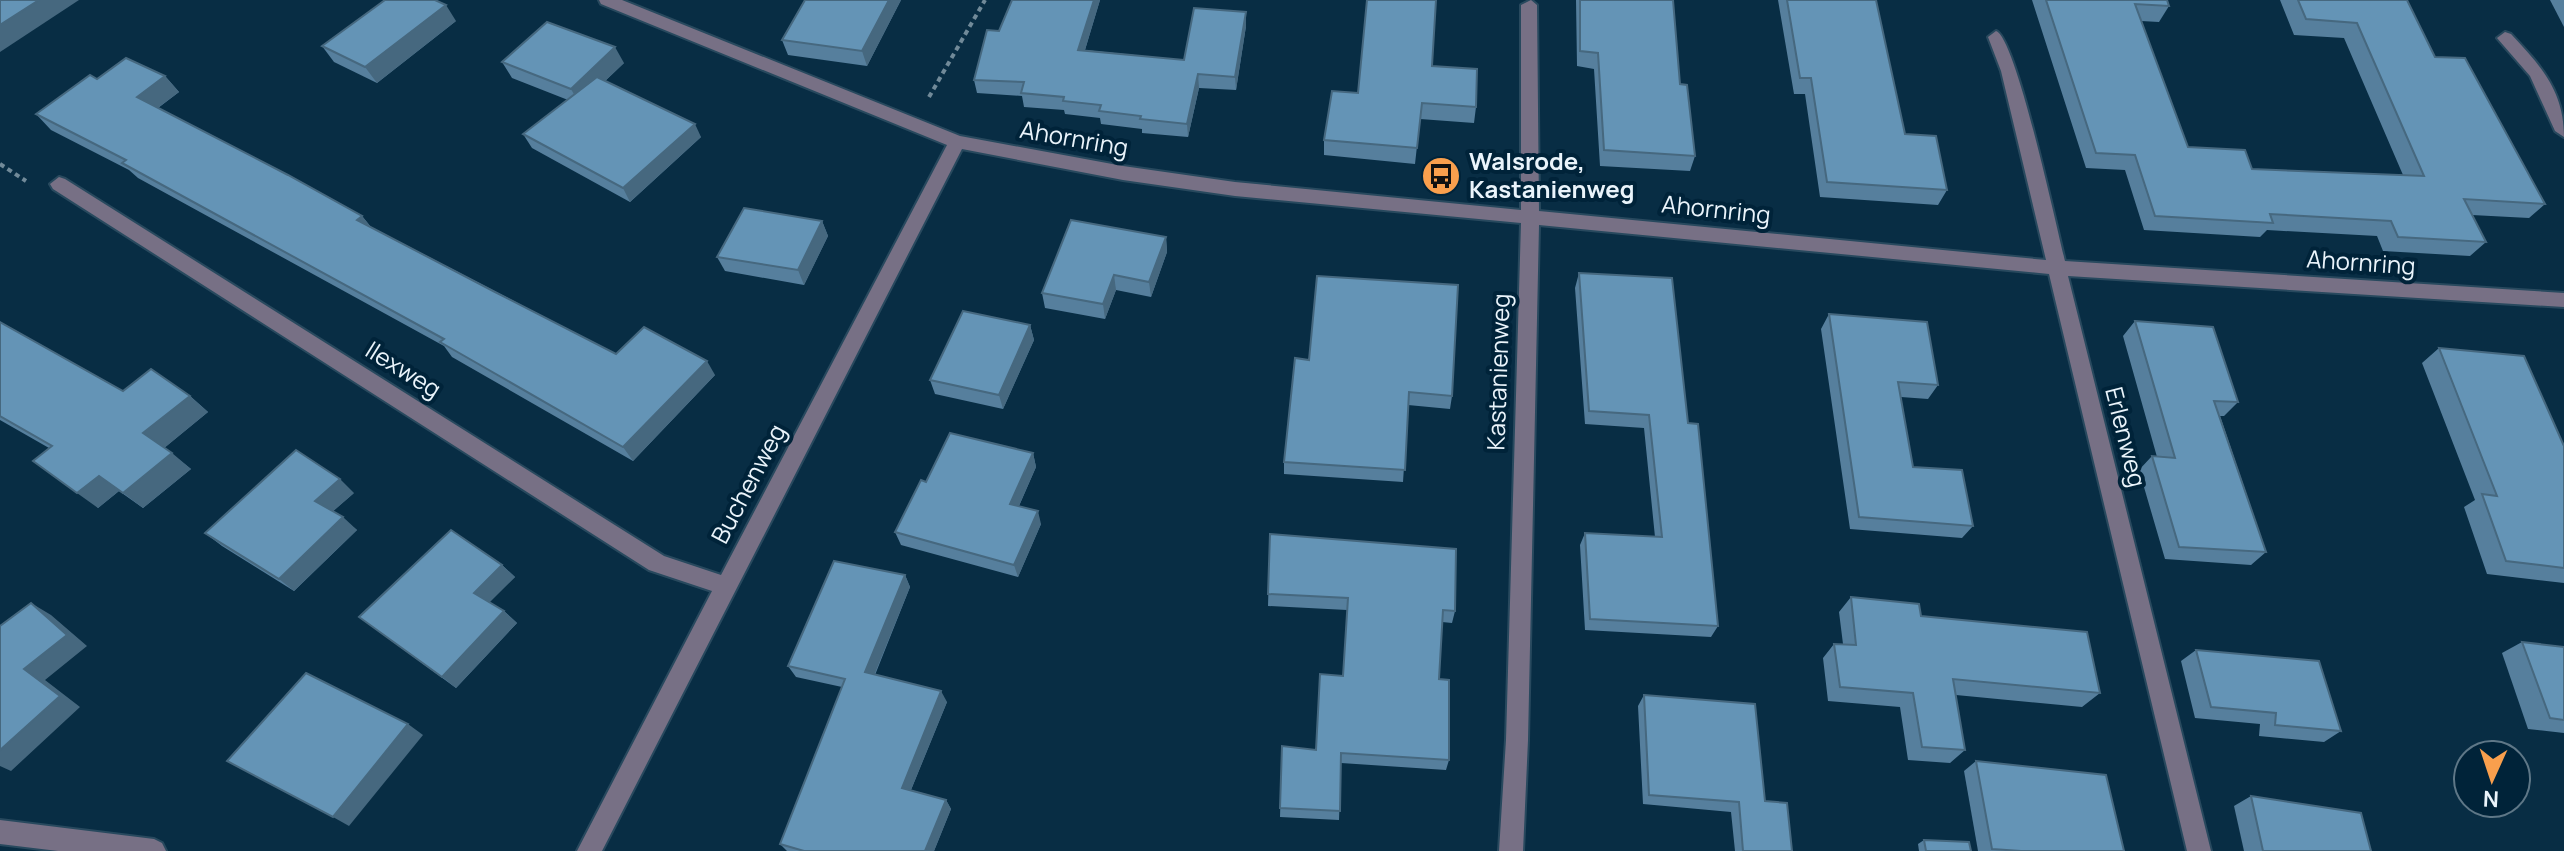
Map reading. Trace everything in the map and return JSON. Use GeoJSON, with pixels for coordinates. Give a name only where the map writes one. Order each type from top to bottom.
{"type":"FeatureCollection","features":[{"type":"Feature","properties":{"kind":"street","name":"Ahornring"},"geometry":{"type":"LineString","coordinates":[[607,0],[957,142],[1235,189],[2058,268],[2564,300]]}},
{"type":"Feature","properties":{"kind":"street","name":"Kastanienweg"},"geometry":{"type":"LineString","coordinates":[[1511,851],[1517,740],[1530,216],[1529,5]]}},
{"type":"Feature","properties":{"kind":"street","name":"Erlenweg"},"geometry":{"type":"LineString","coordinates":[[1996,37],[2009,71],[2199,851]]}},
{"type":"Feature","properties":{"kind":"street"},"geometry":{"type":"LineString","coordinates":[[2505,38],[2537,73],[2564,131]]}},
{"type":"Feature","properties":{"kind":"street","name":"Buchenweg"},"geometry":{"type":"LineString","coordinates":[[589,851],[957,142]]}},
{"type":"Feature","properties":{"kind":"street","name":"Ilexweg"},"geometry":{"type":"LineString","coordinates":[[59,184],[657,563],[725,586]]}},
{"type":"Feature","properties":{"kind":"street"},"geometry":{"type":"LineString","coordinates":[[0,832],[154,851]]}},
{"type":"Feature","properties":{"kind":"path"},"geometry":{"type":"LineString","coordinates":[[913,125],[985,0]]}},
{"type":"Feature","properties":{"kind":"building"},"geometry":{"type":"Polygon","coordinates":[[[0,0],[39,0],[0,25],[0,0]]]}},
{"type":"Feature","properties":{"kind":"building"},"geometry":{"type":"Polygon","coordinates":[[[385,0],[435,0],[446,5],[365,67],[322,46],[385,0]]]}},
{"type":"Feature","properties":{"kind":"building"},"geometry":{"type":"Polygon","coordinates":[[[805,0],[889,0],[862,51],[782,40],[805,0]]]}},
{"type":"Feature","properties":{"kind":"building"},"geometry":{"type":"Polygon","coordinates":[[[1012,0],[1094,0],[1078,50],[1184,60],[1194,8],[1246,12],[1235,77],[1198,74],[1187,124],[1099,111],[1101,105],[1063,101],[1064,97],[1021,93],[1024,82],[974,80],[987,30],[999,31],[1012,0]]]}},
{"type":"Feature","properties":{"kind":"building"},"geometry":{"type":"Polygon","coordinates":[[[1367,0],[1436,0],[1432,66],[1477,69],[1476,107],[1422,103],[1417,148],[1324,140],[1332,91],[1358,93],[1367,0]]]}},
{"type":"Feature","properties":{"kind":"building"},"geometry":{"type":"Polygon","coordinates":[[[1580,0],[1673,0],[1680,84],[1687,85],[1695,156],[1604,150],[1598,53],[1580,51],[1580,0]]]}},
{"type":"Feature","properties":{"kind":"building"},"geometry":{"type":"Polygon","coordinates":[[[1787,0],[1876,0],[1905,134],[1936,136],[1947,190],[1827,182],[1811,78],[1800,78],[1787,0]]]}},
{"type":"Feature","properties":{"kind":"building"},"geometry":{"type":"Polygon","coordinates":[[[2046,0],[2167,0],[2169,6],[2135,4],[2188,147],[2245,150],[2252,169],[2424,176],[2357,23],[2306,19],[2298,0],[2407,0],[2435,57],[2465,58],[2545,204],[2464,199],[2486,242],[2398,237],[2391,221],[2270,214],[2273,223],[2155,216],[2135,155],[2096,153],[2046,0]]]}},
{"type":"Feature","properties":{"kind":"building"},"geometry":{"type":"Polygon","coordinates":[[[547,22],[615,47],[571,89],[502,62],[547,22]]]}},
{"type":"Feature","properties":{"kind":"building"},"geometry":{"type":"Polygon","coordinates":[[[126,58],[165,76],[137,97],[288,175],[362,216],[357,220],[495,292],[616,354],[644,327],[707,361],[623,447],[440,342],[444,339],[122,163],[126,160],[36,114],[90,75],[97,79],[126,58]]]}},
{"type":"Feature","properties":{"kind":"building"},"geometry":{"type":"Polygon","coordinates":[[[597,77],[695,124],[623,188],[523,134],[597,77]]]}},
{"type":"Feature","properties":{"kind":"building"},"geometry":{"type":"Polygon","coordinates":[[[744,208],[822,221],[798,270],[717,257],[744,208]]]}},
{"type":"Feature","properties":{"kind":"building"},"geometry":{"type":"Polygon","coordinates":[[[1071,220],[1166,237],[1149,282],[1114,275],[1103,304],[1042,293],[1071,220]]]}},
{"type":"Feature","properties":{"kind":"building"},"geometry":{"type":"Polygon","coordinates":[[[1579,273],[1672,278],[1688,423],[1698,424],[1718,626],[1590,619],[1585,533],[1662,537],[1649,415],[1589,411],[1579,273]]]}},
{"type":"Feature","properties":{"kind":"building"},"geometry":{"type":"Polygon","coordinates":[[[1317,276],[1458,285],[1452,396],[1409,392],[1405,470],[1284,462],[1295,358],[1309,360],[1317,276]]]}},
{"type":"Feature","properties":{"kind":"building"},"geometry":{"type":"Polygon","coordinates":[[[963,311],[1030,325],[999,395],[930,380],[963,311]]]}},
{"type":"Feature","properties":{"kind":"building"},"geometry":{"type":"Polygon","coordinates":[[[1829,314],[1927,322],[1938,385],[1898,382],[1913,467],[1962,470],[1973,526],[1859,517],[1829,314]]]}},
{"type":"Feature","properties":{"kind":"building"},"geometry":{"type":"Polygon","coordinates":[[[2135,321],[2213,327],[2238,402],[2214,401],[2266,552],[2179,547],[2152,456],[2175,458],[2135,321]]]}},
{"type":"Feature","properties":{"kind":"building"},"geometry":{"type":"Polygon","coordinates":[[[0,322],[123,391],[151,369],[190,396],[143,433],[172,453],[123,493],[99,476],[77,493],[33,461],[52,446],[0,416],[0,322]]]}},
{"type":"Feature","properties":{"kind":"building"},"geometry":{"type":"Polygon","coordinates":[[[2439,348],[2524,356],[2564,446],[2564,568],[2506,561],[2482,494],[2497,496],[2439,348]]]}},
{"type":"Feature","properties":{"kind":"building"},"geometry":{"type":"Polygon","coordinates":[[[950,433],[1033,453],[1010,504],[1038,511],[1014,565],[895,532],[921,480],[926,482],[950,433]]]}},
{"type":"Feature","properties":{"kind":"building"},"geometry":{"type":"Polygon","coordinates":[[[296,450],[340,479],[315,501],[343,517],[279,579],[205,533],[296,450]]]}},
{"type":"Feature","properties":{"kind":"building"},"geometry":{"type":"Polygon","coordinates":[[[451,530],[502,565],[474,593],[504,611],[442,677],[359,617],[451,530]]]}},
{"type":"Feature","properties":{"kind":"building"},"geometry":{"type":"Polygon","coordinates":[[[1270,534],[1456,549],[1455,611],[1443,610],[1439,679],[1449,680],[1449,760],[1341,753],[1340,811],[1280,808],[1282,746],[1316,750],[1320,674],[1343,676],[1348,598],[1268,594],[1270,534]]]}},
{"type":"Feature","properties":{"kind":"building"},"geometry":{"type":"Polygon","coordinates":[[[834,561],[905,575],[865,672],[941,691],[902,788],[946,800],[925,851],[804,851],[780,844],[845,679],[788,666],[834,561]]]}},
{"type":"Feature","properties":{"kind":"building"},"geometry":{"type":"Polygon","coordinates":[[[1851,597],[1919,604],[1921,616],[2087,632],[2100,693],[1953,679],[1965,750],[1922,747],[1913,693],[1840,687],[1834,644],[1856,645],[1851,597]]]}},
{"type":"Feature","properties":{"kind":"building"},"geometry":{"type":"Polygon","coordinates":[[[31,603],[67,635],[24,669],[60,696],[0,750],[0,626],[31,603]]]}},
{"type":"Feature","properties":{"kind":"building"},"geometry":{"type":"Polygon","coordinates":[[[2522,642],[2564,647],[2564,720],[2550,718],[2522,642]]]}},
{"type":"Feature","properties":{"kind":"building"},"geometry":{"type":"Polygon","coordinates":[[[2196,650],[2319,661],[2341,731],[2275,725],[2276,713],[2211,707],[2196,650]]]}},
{"type":"Feature","properties":{"kind":"building"},"geometry":{"type":"Polygon","coordinates":[[[306,673],[408,724],[333,817],[227,761],[306,673]]]}},
{"type":"Feature","properties":{"kind":"building"},"geometry":{"type":"Polygon","coordinates":[[[1644,695],[1755,704],[1765,801],[1787,803],[1792,851],[1743,851],[1739,802],[1649,795],[1644,695]]]}},
{"type":"Feature","properties":{"kind":"building"},"geometry":{"type":"Polygon","coordinates":[[[1976,761],[2106,775],[2124,851],[1992,849],[1976,761]]]}},
{"type":"Feature","properties":{"kind":"building"},"geometry":{"type":"Polygon","coordinates":[[[2251,796],[2361,813],[2371,851],[2263,851],[2251,796]]]}},
{"type":"Feature","properties":{"kind":"building"},"geometry":{"type":"Polygon","coordinates":[[[1924,840],[1969,842],[1971,851],[1926,851],[1924,840]]]}},
{"type":"Feature","properties":{"kind":"place","name":"Walsrode, Kastanienweg"},"geometry":{"type":"Point","coordinates":[1441,176]}}]}
